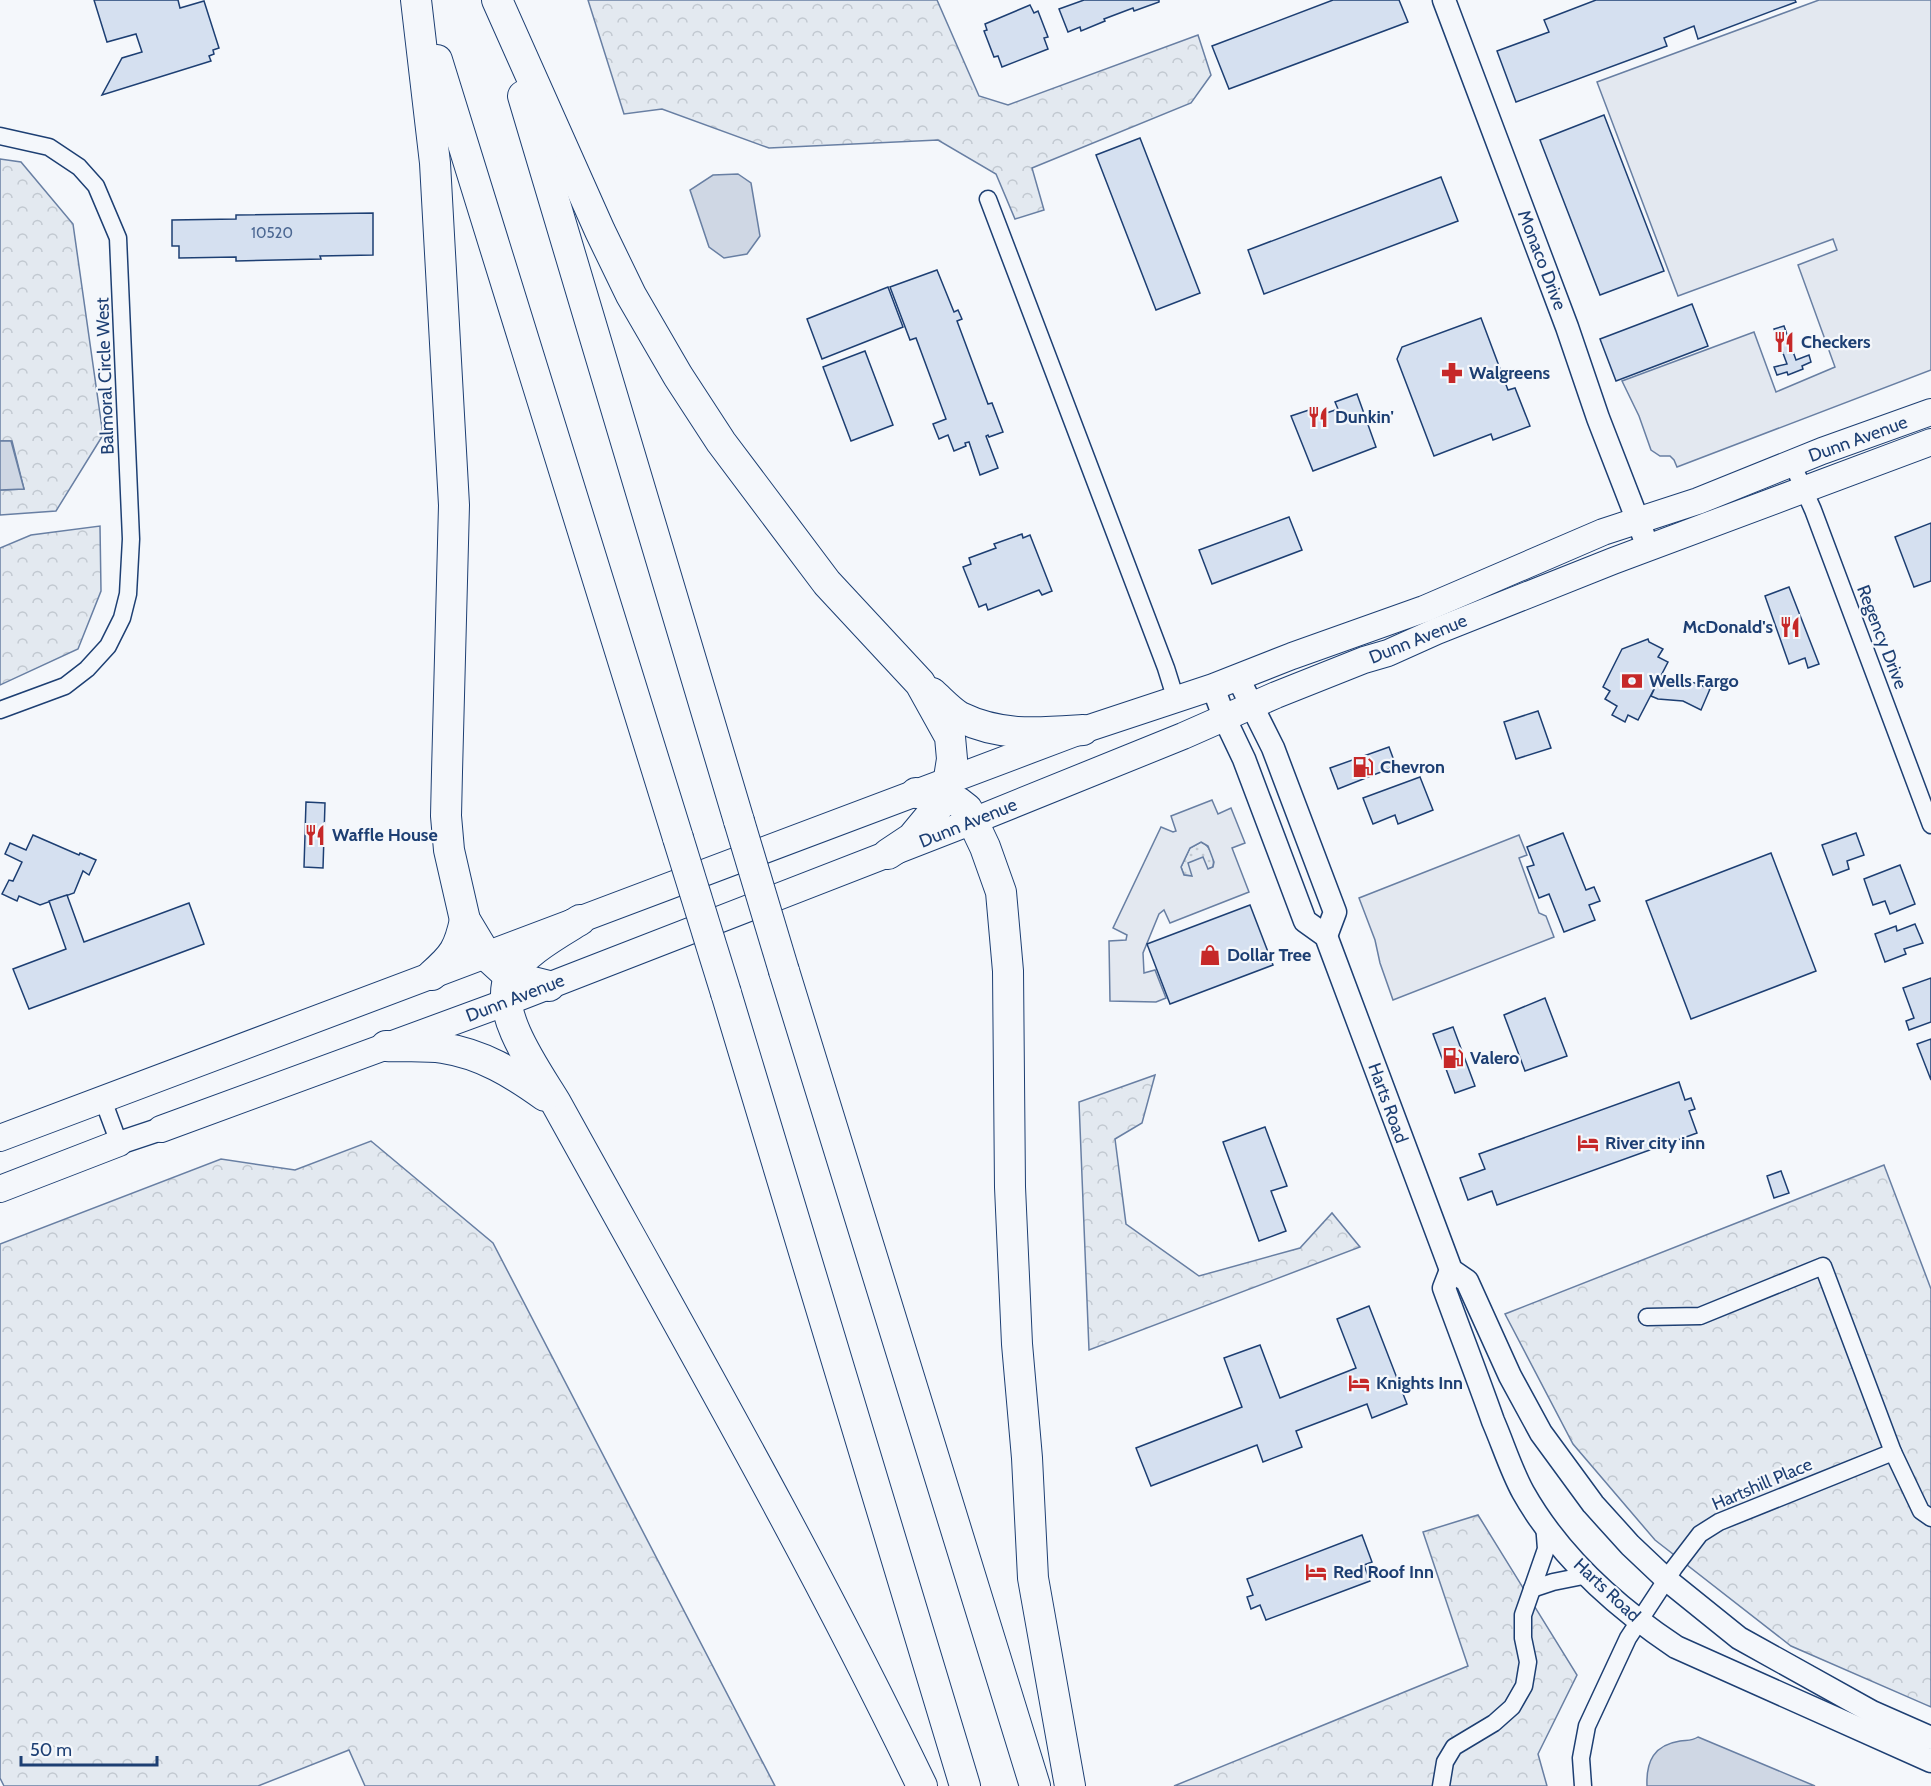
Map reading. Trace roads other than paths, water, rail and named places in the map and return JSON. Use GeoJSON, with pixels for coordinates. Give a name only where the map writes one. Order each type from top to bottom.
{"type":"FeatureCollection","features":[{"type":"Feature","properties":{"kind":"highway"},"geometry":{"type":"LineString","coordinates":[[417,0],[726,993],[965,1786]]}},
{"type":"Feature","properties":{"kind":"highway"},"geometry":{"type":"LineString","coordinates":[[417,0],[435,164],[454,505],[446,816],[449,850],[465,920],[508,989],[511,1023],[523,1049],[556,1103],[796,1538],[922,1786]]}},
{"type":"Feature","properties":{"kind":"highway"},"geometry":{"type":"LineString","coordinates":[[495,0],[630,295],[678,376],[721,442],[827,583],[920,683],[959,716],[1002,731],[1027,734],[1083,730]]}},
{"type":"Feature","properties":{"kind":"highway"},"geometry":{"type":"LineString","coordinates":[[495,0],[784,971],[1035,1786]]}},
{"type":"Feature","properties":{"kind":"highway"},"geometry":{"type":"LineString","coordinates":[[888,854],[912,838],[947,789],[952,759],[950,737],[920,683]]}},
{"type":"Feature","properties":{"kind":"highway"},"geometry":{"type":"LineString","coordinates":[[916,793],[947,789]]}},
{"type":"Feature","properties":{"kind":"highway"},"geometry":{"type":"LineString","coordinates":[[947,789],[958,802],[968,809],[1001,892],[1006,934],[1010,1187],[1017,1344],[1027,1458],[1033,1578],[1070,1786]]}},
{"type":"Feature","properties":{"kind":"highway"},"geometry":{"type":"LineString","coordinates":[[432,975],[446,963],[460,943],[465,920]]}},
{"type":"Feature","properties":{"kind":"highway"},"geometry":{"type":"LineString","coordinates":[[508,989],[531,952],[580,920]]}},
{"type":"Feature","properties":{"kind":"highway"},"geometry":{"type":"LineString","coordinates":[[508,989],[549,986]]}},
{"type":"Feature","properties":{"kind":"highway"},"geometry":{"type":"LineString","coordinates":[[386,1046],[442,1048],[479,1057],[516,1075],[556,1103]]}},
{"type":"Feature","properties":{"kind":"main road","name":"Dunn Avenue"},"geometry":{"type":"LineString","coordinates":[[947,789],[1083,730],[1213,687],[1424,609],[1582,541],[1689,504],[1931,412]]}},
{"type":"Feature","properties":{"kind":"main road","name":"Dunn Avenue"},"geometry":{"type":"LineString","coordinates":[[549,986],[973,822],[1447,627],[1648,548],[1931,442]]}},
{"type":"Feature","properties":{"kind":"main road"},"geometry":{"type":"LineString","coordinates":[[0,1138],[916,793]]}},
{"type":"Feature","properties":{"kind":"main road","name":"Dunn Avenue"},"geometry":{"type":"LineString","coordinates":[[161,1129],[386,1046],[508,989]]}},
{"type":"Feature","properties":{"kind":"main road","name":"Dunn Avenue"},"geometry":{"type":"LineString","coordinates":[[0,1189],[119,1143]]}},
{"type":"Feature","properties":{"kind":"street","name":"Monaco Drive"},"geometry":{"type":"LineString","coordinates":[[1444,0],[1648,548]]}},
{"type":"Feature","properties":{"kind":"street","name":"Balmoral Circle West"},"geometry":{"type":"LineString","coordinates":[[0,136],[49,147],[79,167],[96,186],[118,238],[131,539],[128,594],[123,618],[108,646],[87,669],[65,686],[0,710]]}},
{"type":"Feature","properties":{"kind":"street"},"geometry":{"type":"LineString","coordinates":[[988,199],[1166,668],[1176,700]]}},
{"type":"Feature","properties":{"kind":"street","name":"Regency Drive"},"geometry":{"type":"LineString","coordinates":[[1792,463],[1829,551],[1931,825]]}},
{"type":"Feature","properties":{"kind":"street"},"geometry":{"type":"LineString","coordinates":[[1238,678],[1273,748],[1335,912],[1326,936]]}},
{"type":"Feature","properties":{"kind":"street","name":"Harts Road"},"geometry":{"type":"LineString","coordinates":[[1213,687],[1244,759],[1305,921],[1326,936],[1451,1270],[1467,1281],[1510,1376],[1541,1433],[1593,1504],[1630,1545],[1667,1580],[1738,1638],[1872,1712],[1926,1747]]}},
{"type":"Feature","properties":{"kind":"street"},"geometry":{"type":"LineString","coordinates":[[103,1100],[119,1143]]}},
{"type":"Feature","properties":{"kind":"street","name":"Dunn Avenue"},"geometry":{"type":"LineString","coordinates":[[119,1143],[161,1129]]}},
{"type":"Feature","properties":{"kind":"street"},"geometry":{"type":"LineString","coordinates":[[1647,1317],[1700,1316],[1823,1266],[1893,1452],[1921,1511],[1931,1518]]}},
{"type":"Feature","properties":{"kind":"street","name":"Harts Road"},"geometry":{"type":"LineString","coordinates":[[1451,1270],[1444,1288],[1523,1492],[1554,1538],[1588,1575],[1639,1622],[1676,1647],[1926,1747]]}},
{"type":"Feature","properties":{"kind":"street","name":"Hartshill Place"},"geometry":{"type":"LineString","coordinates":[[1583,1786],[1581,1758],[1587,1726],[1628,1638],[1700,1534],[1719,1522],[1893,1452]]}},
{"type":"Feature","properties":{"kind":"street"},"geometry":{"type":"LineString","coordinates":[[1441,1786],[1445,1762],[1454,1747],[1494,1723],[1512,1707],[1524,1686],[1528,1662],[1523,1638],[1523,1615],[1546,1549],[1544,1523]]}},
{"type":"Feature","properties":{"kind":"street"},"geometry":{"type":"LineString","coordinates":[[1532,1589],[1588,1575]]}},
{"type":"Feature","properties":{"kind":"place","name":"Checkers"},"geometry":{"type":"Point","coordinates":[1784,342]}},
{"type":"Feature","properties":{"kind":"place","name":"Walgreens"},"geometry":{"type":"Point","coordinates":[1452,373]}},
{"type":"Feature","properties":{"kind":"place","name":"Dunkin'"},"geometry":{"type":"Point","coordinates":[1318,417]}},
{"type":"Feature","properties":{"kind":"place","name":"McDonald's"},"geometry":{"type":"Point","coordinates":[1790,627]}},
{"type":"Feature","properties":{"kind":"place","name":"Wells Fargo"},"geometry":{"type":"Point","coordinates":[1632,681]}},
{"type":"Feature","properties":{"kind":"place","name":"Chevron"},"geometry":{"type":"Point","coordinates":[1363,767]}},
{"type":"Feature","properties":{"kind":"place","name":"Waffle House"},"geometry":{"type":"Point","coordinates":[315,835]}},
{"type":"Feature","properties":{"kind":"place","name":"Dollar Tree"},"geometry":{"type":"Point","coordinates":[1210,955]}},
{"type":"Feature","properties":{"kind":"place","name":"Valero"},"geometry":{"type":"Point","coordinates":[1453,1058]}},
{"type":"Feature","properties":{"kind":"place","name":"River city inn"},"geometry":{"type":"Point","coordinates":[1588,1143]}},
{"type":"Feature","properties":{"kind":"place","name":"Knights Inn"},"geometry":{"type":"Point","coordinates":[1359,1383]}},
{"type":"Feature","properties":{"kind":"place","name":"Red Roof Inn"},"geometry":{"type":"Point","coordinates":[1316,1572]}}]}
